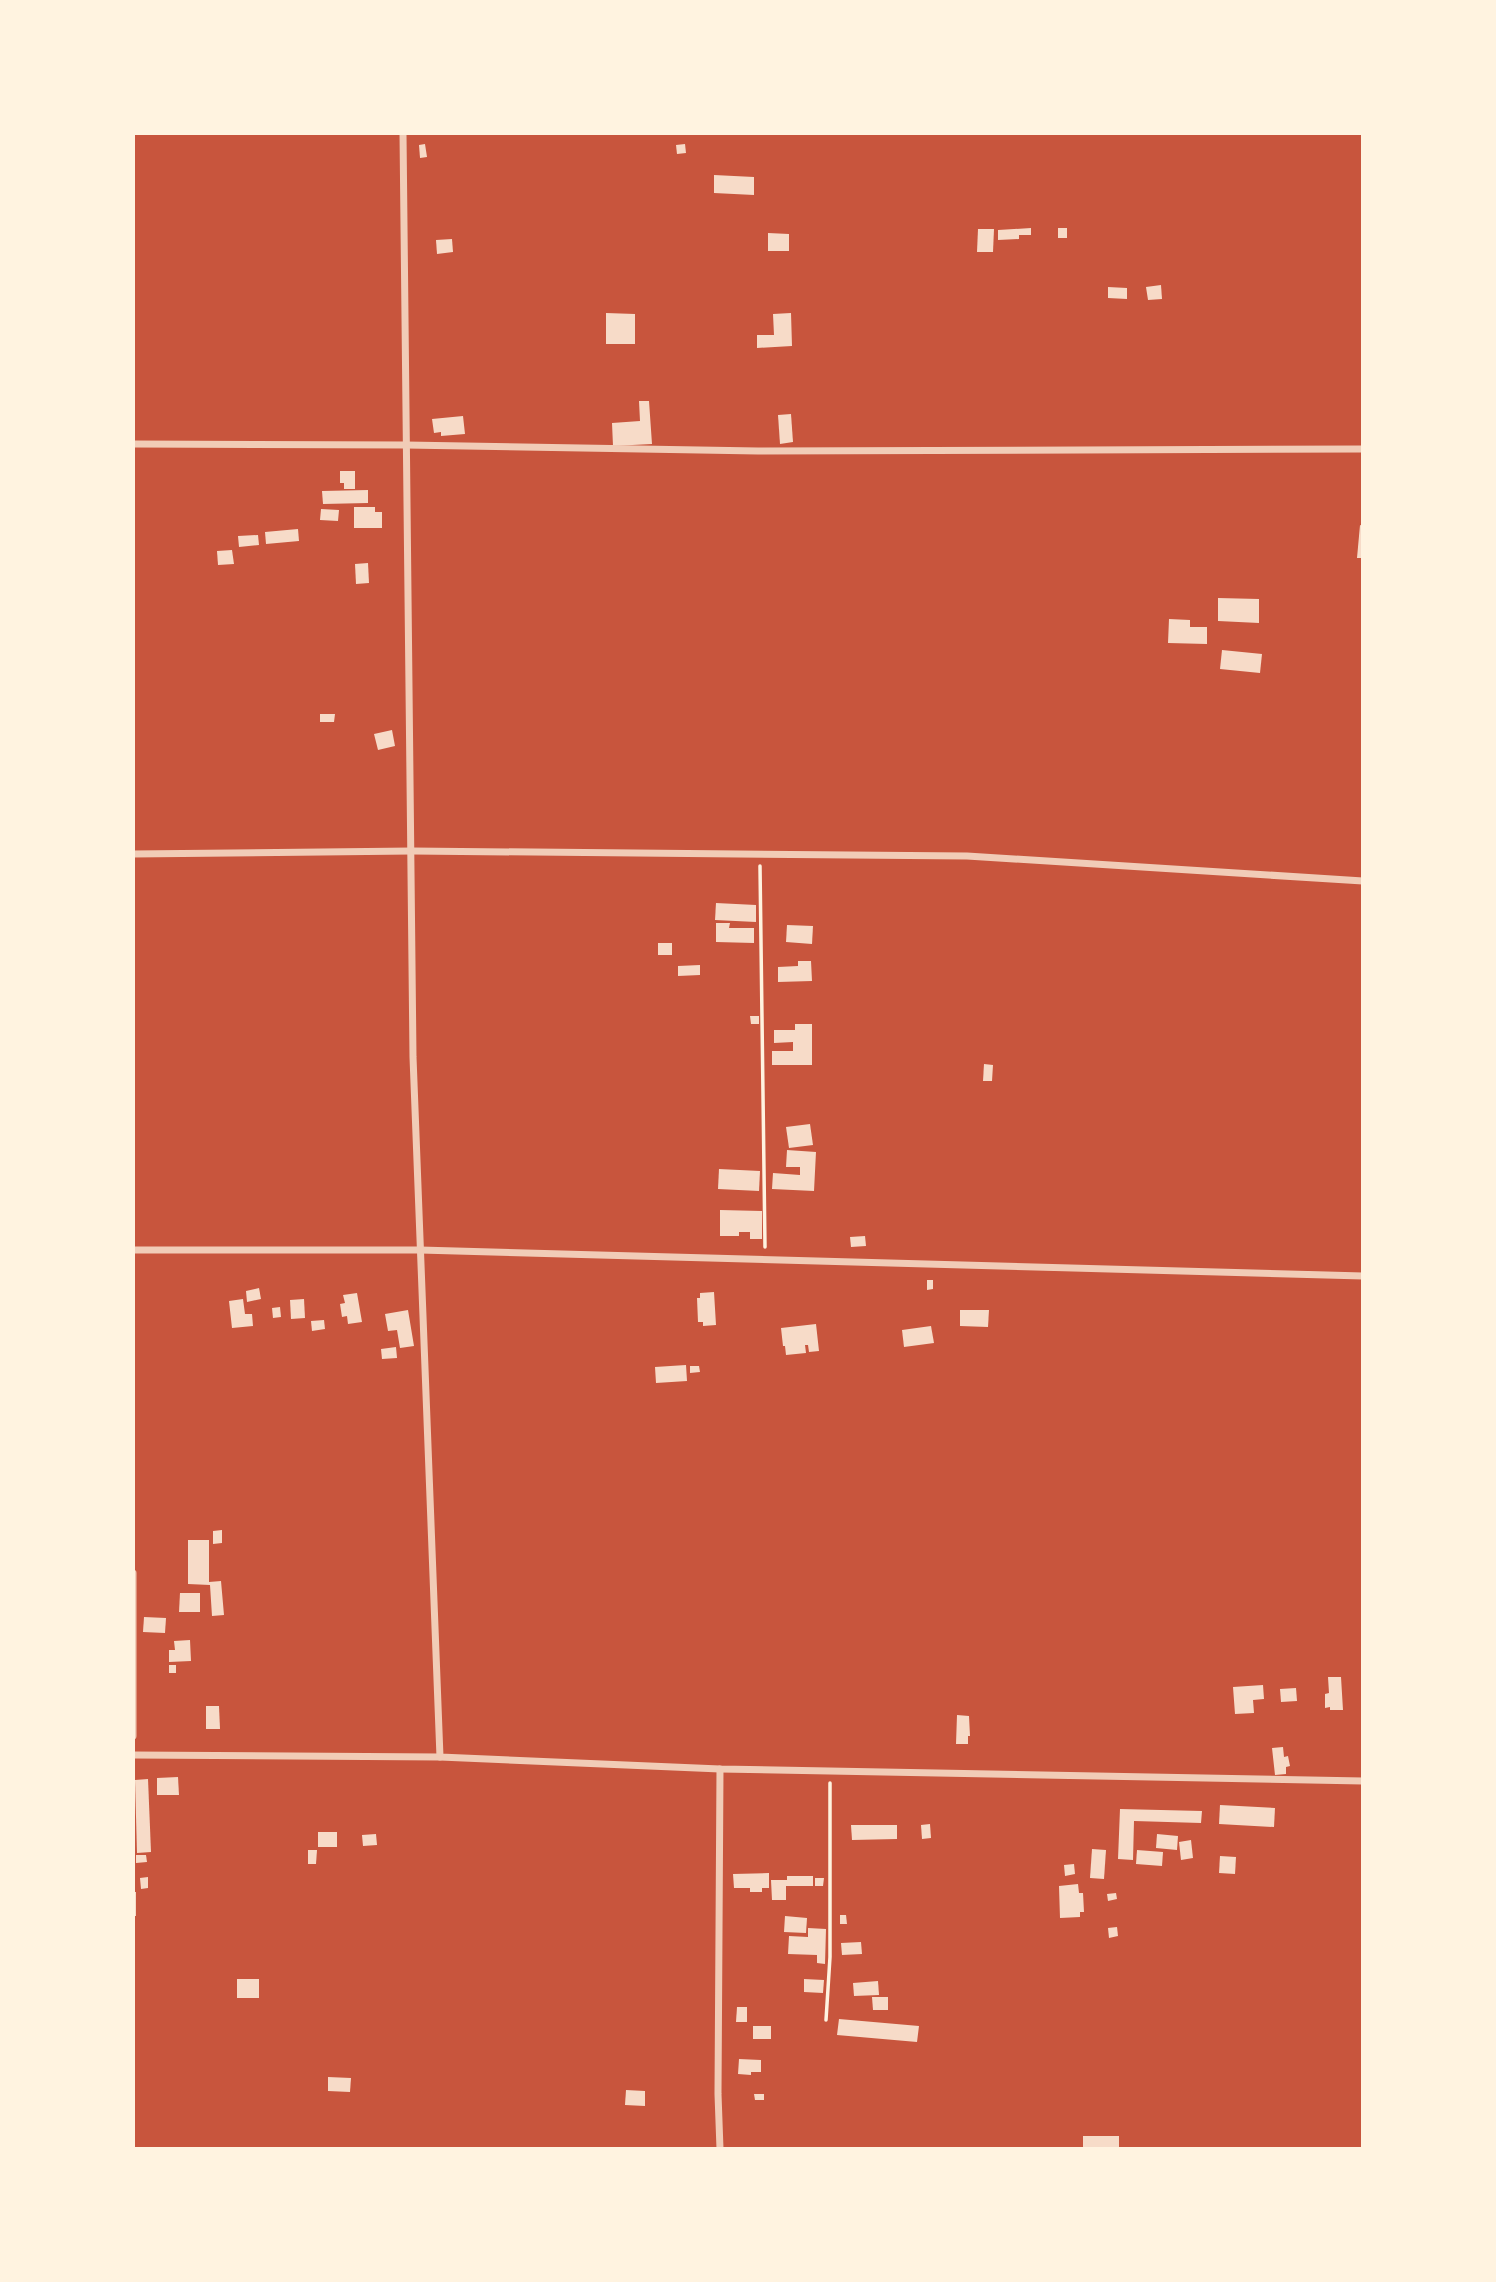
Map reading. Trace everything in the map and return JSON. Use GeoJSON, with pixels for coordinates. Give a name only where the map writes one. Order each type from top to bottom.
{"type":"FeatureCollection","features":[{"type":"Feature","properties":{"kind":"street"},"geometry":{"type":"LineString","coordinates":[[402,133],[413,1057],[440,1757]]}},
{"type":"Feature","properties":{"kind":"street"},"geometry":{"type":"LineString","coordinates":[[133,444],[758,451],[1363,449]]}},
{"type":"Feature","properties":{"kind":"street"},"geometry":{"type":"LineString","coordinates":[[133,853],[412,851],[967,856],[1363,881]]}},
{"type":"Feature","properties":{"kind":"street"},"geometry":{"type":"LineString","coordinates":[[133,1250],[420,1250],[1363,1276]]}},
{"type":"Feature","properties":{"kind":"street"},"geometry":{"type":"LineString","coordinates":[[133,1573],[133,1736]]}},
{"type":"Feature","properties":{"kind":"street"},"geometry":{"type":"LineString","coordinates":[[133,1755],[440,1757],[720,1769],[1363,1781]]}},
{"type":"Feature","properties":{"kind":"street"},"geometry":{"type":"LineString","coordinates":[[720,1769],[720,2149]]}},
{"type":"Feature","properties":{"kind":"path"},"geometry":{"type":"LineString","coordinates":[[759,854],[765,1260]]}},
{"type":"Feature","properties":{"kind":"path"},"geometry":{"type":"LineString","coordinates":[[826,2020],[830,1957],[830,1771]]}},
{"type":"Feature","properties":{"kind":"building"},"geometry":{"type":"Polygon","coordinates":[[[425,144],[427,157],[420,158],[419,145],[425,144]]]}},
{"type":"Feature","properties":{"kind":"building"},"geometry":{"type":"Polygon","coordinates":[[[685,144],[686,153],[677,154],[676,145],[685,144]]]}},
{"type":"Feature","properties":{"kind":"building"},"geometry":{"type":"Polygon","coordinates":[[[714,175],[754,177],[754,195],[714,193],[714,175]]]}},
{"type":"Feature","properties":{"kind":"building"},"geometry":{"type":"Polygon","coordinates":[[[1031,228],[1031,235],[1019,235],[1019,239],[998,240],[998,230],[1031,228]]]}},
{"type":"Feature","properties":{"kind":"building"},"geometry":{"type":"Polygon","coordinates":[[[1058,228],[1067,228],[1067,238],[1058,238],[1058,228]]]}},
{"type":"Feature","properties":{"kind":"building"},"geometry":{"type":"Polygon","coordinates":[[[978,229],[994,229],[993,252],[977,252],[978,229]]]}},
{"type":"Feature","properties":{"kind":"building"},"geometry":{"type":"Polygon","coordinates":[[[768,233],[789,234],[789,251],[768,251],[768,233]]]}},
{"type":"Feature","properties":{"kind":"building"},"geometry":{"type":"Polygon","coordinates":[[[452,239],[453,252],[437,254],[436,240],[452,239]]]}},
{"type":"Feature","properties":{"kind":"building"},"geometry":{"type":"Polygon","coordinates":[[[1161,285],[1162,299],[1148,300],[1146,287],[1161,285]]]}},
{"type":"Feature","properties":{"kind":"building"},"geometry":{"type":"Polygon","coordinates":[[[1108,287],[1127,288],[1127,299],[1108,298],[1108,287]]]}},
{"type":"Feature","properties":{"kind":"building"},"geometry":{"type":"Polygon","coordinates":[[[606,313],[635,314],[635,344],[606,344],[606,313]]]}},
{"type":"Feature","properties":{"kind":"building"},"geometry":{"type":"Polygon","coordinates":[[[791,313],[792,346],[757,348],[757,335],[774,335],[773,314],[791,313]]]}},
{"type":"Feature","properties":{"kind":"building"},"geometry":{"type":"Polygon","coordinates":[[[639,401],[649,401],[652,444],[613,446],[612,423],[640,421],[639,401]]]}},
{"type":"Feature","properties":{"kind":"building"},"geometry":{"type":"Polygon","coordinates":[[[791,414],[793,442],[780,444],[778,415],[791,414]]]}},
{"type":"Feature","properties":{"kind":"building"},"geometry":{"type":"Polygon","coordinates":[[[463,416],[465,434],[441,436],[441,432],[434,433],[432,419],[463,416]]]}},
{"type":"Feature","properties":{"kind":"building"},"geometry":{"type":"Polygon","coordinates":[[[340,471],[355,471],[355,489],[344,489],[344,483],[340,483],[340,471]]]}},
{"type":"Feature","properties":{"kind":"building"},"geometry":{"type":"Polygon","coordinates":[[[368,490],[368,503],[323,504],[322,491],[368,490]]]}},
{"type":"Feature","properties":{"kind":"building"},"geometry":{"type":"Polygon","coordinates":[[[354,507],[375,507],[375,512],[382,512],[382,528],[354,528],[354,507]]]}},
{"type":"Feature","properties":{"kind":"building"},"geometry":{"type":"Polygon","coordinates":[[[321,509],[339,510],[338,521],[320,520],[321,509]]]}},
{"type":"Feature","properties":{"kind":"building"},"geometry":{"type":"Polygon","coordinates":[[[1360,525],[1363,526],[1363,558],[1357,558],[1360,525]]]}},
{"type":"Feature","properties":{"kind":"building"},"geometry":{"type":"Polygon","coordinates":[[[298,529],[299,541],[266,544],[265,532],[298,529]]]}},
{"type":"Feature","properties":{"kind":"building"},"geometry":{"type":"Polygon","coordinates":[[[258,535],[259,545],[239,547],[238,536],[258,535]]]}},
{"type":"Feature","properties":{"kind":"building"},"geometry":{"type":"Polygon","coordinates":[[[232,550],[234,564],[218,565],[217,551],[232,550]]]}},
{"type":"Feature","properties":{"kind":"building"},"geometry":{"type":"Polygon","coordinates":[[[368,563],[369,583],[356,584],[355,564],[368,563]]]}},
{"type":"Feature","properties":{"kind":"building"},"geometry":{"type":"Polygon","coordinates":[[[1218,598],[1259,599],[1259,623],[1218,621],[1218,598]]]}},
{"type":"Feature","properties":{"kind":"building"},"geometry":{"type":"Polygon","coordinates":[[[1169,619],[1190,620],[1190,627],[1207,627],[1207,644],[1168,643],[1169,619]]]}},
{"type":"Feature","properties":{"kind":"building"},"geometry":{"type":"Polygon","coordinates":[[[1222,650],[1262,654],[1260,673],[1220,669],[1222,650]]]}},
{"type":"Feature","properties":{"kind":"building"},"geometry":{"type":"Polygon","coordinates":[[[320,714],[335,714],[334,722],[320,722],[320,714]]]}},
{"type":"Feature","properties":{"kind":"building"},"geometry":{"type":"Polygon","coordinates":[[[392,730],[395,746],[378,750],[374,734],[392,730]]]}},
{"type":"Feature","properties":{"kind":"building"},"geometry":{"type":"Polygon","coordinates":[[[716,903],[756,905],[756,922],[715,920],[716,903]]]}},
{"type":"Feature","properties":{"kind":"building"},"geometry":{"type":"Polygon","coordinates":[[[716,923],[730,923],[729,928],[754,928],[754,943],[716,942],[716,923]]]}},
{"type":"Feature","properties":{"kind":"building"},"geometry":{"type":"Polygon","coordinates":[[[787,925],[813,926],[812,944],[786,942],[787,925]]]}},
{"type":"Feature","properties":{"kind":"building"},"geometry":{"type":"Polygon","coordinates":[[[658,943],[672,943],[672,955],[658,955],[658,943]]]}},
{"type":"Feature","properties":{"kind":"building"},"geometry":{"type":"Polygon","coordinates":[[[798,961],[811,961],[812,981],[778,982],[778,967],[798,966],[798,961]]]}},
{"type":"Feature","properties":{"kind":"building"},"geometry":{"type":"Polygon","coordinates":[[[700,965],[700,975],[678,976],[678,966],[700,965]]]}},
{"type":"Feature","properties":{"kind":"building"},"geometry":{"type":"Polygon","coordinates":[[[750,1016],[759,1016],[759,1024],[751,1024],[750,1016]]]}},
{"type":"Feature","properties":{"kind":"building"},"geometry":{"type":"Polygon","coordinates":[[[795,1024],[812,1024],[812,1065],[772,1065],[772,1051],[793,1051],[793,1042],[774,1043],[774,1030],[795,1030],[795,1024]]]}},
{"type":"Feature","properties":{"kind":"building"},"geometry":{"type":"Polygon","coordinates":[[[984,1064],[993,1065],[992,1081],[983,1081],[984,1064]]]}},
{"type":"Feature","properties":{"kind":"building"},"geometry":{"type":"Polygon","coordinates":[[[810,1124],[813,1145],[789,1148],[786,1127],[810,1124]]]}},
{"type":"Feature","properties":{"kind":"building"},"geometry":{"type":"Polygon","coordinates":[[[787,1150],[816,1152],[814,1191],[772,1189],[773,1173],[800,1175],[800,1167],[786,1167],[787,1150]]]}},
{"type":"Feature","properties":{"kind":"building"},"geometry":{"type":"Polygon","coordinates":[[[719,1169],[760,1171],[759,1191],[718,1189],[719,1169]]]}},
{"type":"Feature","properties":{"kind":"building"},"geometry":{"type":"Polygon","coordinates":[[[720,1210],[762,1211],[762,1239],[750,1239],[750,1232],[739,1232],[739,1236],[720,1236],[720,1210]]]}},
{"type":"Feature","properties":{"kind":"building"},"geometry":{"type":"Polygon","coordinates":[[[865,1236],[866,1246],[851,1247],[850,1237],[865,1236]]]}},
{"type":"Feature","properties":{"kind":"building"},"geometry":{"type":"Polygon","coordinates":[[[927,1280],[933,1280],[933,1289],[927,1290],[927,1280]]]}},
{"type":"Feature","properties":{"kind":"building"},"geometry":{"type":"Polygon","coordinates":[[[259,1288],[261,1299],[247,1302],[246,1291],[259,1288]]]}},
{"type":"Feature","properties":{"kind":"building"},"geometry":{"type":"Polygon","coordinates":[[[714,1292],[716,1325],[703,1326],[703,1322],[698,1322],[697,1298],[700,1298],[700,1293],[714,1292]]]}},
{"type":"Feature","properties":{"kind":"building"},"geometry":{"type":"Polygon","coordinates":[[[357,1293],[362,1322],[348,1324],[347,1316],[342,1317],[340,1304],[345,1303],[343,1295],[357,1293]]]}},
{"type":"Feature","properties":{"kind":"building"},"geometry":{"type":"Polygon","coordinates":[[[243,1299],[245,1314],[252,1314],[253,1326],[232,1328],[229,1301],[243,1299]]]}},
{"type":"Feature","properties":{"kind":"building"},"geometry":{"type":"Polygon","coordinates":[[[304,1299],[305,1318],[291,1319],[290,1300],[304,1299]]]}},
{"type":"Feature","properties":{"kind":"building"},"geometry":{"type":"Polygon","coordinates":[[[280,1307],[281,1317],[273,1318],[272,1308],[280,1307]]]}},
{"type":"Feature","properties":{"kind":"building"},"geometry":{"type":"Polygon","coordinates":[[[408,1310],[414,1346],[400,1348],[397,1330],[388,1331],[385,1314],[408,1310]]]}},
{"type":"Feature","properties":{"kind":"building"},"geometry":{"type":"Polygon","coordinates":[[[960,1310],[989,1310],[988,1327],[960,1326],[960,1310]]]}},
{"type":"Feature","properties":{"kind":"building"},"geometry":{"type":"Polygon","coordinates":[[[324,1320],[325,1329],[312,1331],[311,1321],[324,1320]]]}},
{"type":"Feature","properties":{"kind":"building"},"geometry":{"type":"Polygon","coordinates":[[[816,1324],[819,1351],[809,1352],[808,1345],[805,1345],[806,1353],[786,1355],[781,1328],[816,1324]]]}},
{"type":"Feature","properties":{"kind":"building"},"geometry":{"type":"Polygon","coordinates":[[[931,1326],[934,1343],[904,1347],[902,1330],[931,1326]]]}},
{"type":"Feature","properties":{"kind":"building"},"geometry":{"type":"Polygon","coordinates":[[[396,1347],[397,1358],[382,1359],[381,1349],[396,1347]]]}},
{"type":"Feature","properties":{"kind":"building"},"geometry":{"type":"Polygon","coordinates":[[[686,1365],[687,1381],[656,1383],[655,1367],[686,1365]]]}},
{"type":"Feature","properties":{"kind":"building"},"geometry":{"type":"Polygon","coordinates":[[[690,1366],[699,1366],[700,1372],[690,1373],[690,1366]]]}},
{"type":"Feature","properties":{"kind":"building"},"geometry":{"type":"Polygon","coordinates":[[[222,1530],[222,1543],[213,1544],[213,1531],[222,1530]]]}},
{"type":"Feature","properties":{"kind":"building"},"geometry":{"type":"Polygon","coordinates":[[[188,1540],[209,1540],[209,1582],[221,1581],[224,1615],[212,1616],[210,1585],[188,1584],[188,1540]]]}},
{"type":"Feature","properties":{"kind":"building"},"geometry":{"type":"Polygon","coordinates":[[[180,1593],[200,1593],[200,1612],[179,1612],[180,1593]]]}},
{"type":"Feature","properties":{"kind":"building"},"geometry":{"type":"Polygon","coordinates":[[[144,1617],[166,1618],[165,1633],[143,1632],[144,1617]]]}},
{"type":"Feature","properties":{"kind":"building"},"geometry":{"type":"Polygon","coordinates":[[[190,1640],[191,1661],[169,1662],[169,1650],[175,1650],[174,1641],[190,1640]]]}},
{"type":"Feature","properties":{"kind":"building"},"geometry":{"type":"Polygon","coordinates":[[[169,1665],[176,1665],[176,1673],[169,1673],[169,1665]]]}},
{"type":"Feature","properties":{"kind":"building"},"geometry":{"type":"Polygon","coordinates":[[[1328,1677],[1341,1677],[1343,1710],[1325,1708],[1325,1694],[1329,1693],[1328,1677]]]}},
{"type":"Feature","properties":{"kind":"building"},"geometry":{"type":"Polygon","coordinates":[[[1263,1685],[1264,1699],[1253,1700],[1254,1713],[1235,1714],[1233,1687],[1263,1685]]]}},
{"type":"Feature","properties":{"kind":"building"},"geometry":{"type":"Polygon","coordinates":[[[1296,1688],[1297,1701],[1281,1702],[1280,1689],[1296,1688]]]}},
{"type":"Feature","properties":{"kind":"building"},"geometry":{"type":"Polygon","coordinates":[[[206,1706],[219,1706],[220,1729],[206,1729],[206,1706]]]}},
{"type":"Feature","properties":{"kind":"building"},"geometry":{"type":"Polygon","coordinates":[[[957,1715],[969,1716],[968,1744],[956,1744],[957,1715]]]}},
{"type":"Feature","properties":{"kind":"building"},"geometry":{"type":"Polygon","coordinates":[[[1283,1747],[1284,1757],[1288,1756],[1290,1766],[1286,1767],[1286,1774],[1275,1775],[1272,1748],[1283,1747]]]}},
{"type":"Feature","properties":{"kind":"building"},"geometry":{"type":"Polygon","coordinates":[[[178,1777],[179,1795],[157,1795],[157,1778],[178,1777]]]}},
{"type":"Feature","properties":{"kind":"building"},"geometry":{"type":"Polygon","coordinates":[[[148,1779],[151,1852],[137,1853],[135,1780],[148,1779]]]}},
{"type":"Feature","properties":{"kind":"building"},"geometry":{"type":"Polygon","coordinates":[[[1220,1805],[1275,1808],[1274,1827],[1219,1824],[1220,1805]]]}},
{"type":"Feature","properties":{"kind":"building"},"geometry":{"type":"Polygon","coordinates":[[[1120,1809],[1202,1811],[1201,1823],[1134,1821],[1133,1860],[1118,1859],[1120,1809]]]}},
{"type":"Feature","properties":{"kind":"building"},"geometry":{"type":"Polygon","coordinates":[[[930,1824],[931,1838],[922,1839],[921,1825],[930,1824]]]}},
{"type":"Feature","properties":{"kind":"building"},"geometry":{"type":"Polygon","coordinates":[[[851,1825],[897,1825],[897,1839],[852,1840],[851,1825]]]}},
{"type":"Feature","properties":{"kind":"building"},"geometry":{"type":"Polygon","coordinates":[[[318,1832],[337,1832],[337,1847],[318,1847],[318,1832]]]}},
{"type":"Feature","properties":{"kind":"building"},"geometry":{"type":"Polygon","coordinates":[[[376,1834],[377,1845],[363,1846],[362,1835],[376,1834]]]}},
{"type":"Feature","properties":{"kind":"building"},"geometry":{"type":"Polygon","coordinates":[[[1157,1834],[1178,1836],[1177,1850],[1156,1848],[1157,1834]]]}},
{"type":"Feature","properties":{"kind":"building"},"geometry":{"type":"Polygon","coordinates":[[[1191,1840],[1193,1858],[1181,1860],[1179,1842],[1191,1840]]]}},
{"type":"Feature","properties":{"kind":"building"},"geometry":{"type":"Polygon","coordinates":[[[1092,1849],[1106,1850],[1104,1879],[1090,1878],[1092,1849]]]}},
{"type":"Feature","properties":{"kind":"building"},"geometry":{"type":"Polygon","coordinates":[[[308,1850],[317,1850],[316,1864],[308,1864],[308,1850]]]}},
{"type":"Feature","properties":{"kind":"building"},"geometry":{"type":"Polygon","coordinates":[[[1137,1850],[1163,1852],[1162,1866],[1136,1864],[1137,1850]]]}},
{"type":"Feature","properties":{"kind":"building"},"geometry":{"type":"Polygon","coordinates":[[[136,1855],[146,1855],[147,1862],[136,1863],[136,1855]]]}},
{"type":"Feature","properties":{"kind":"building"},"geometry":{"type":"Polygon","coordinates":[[[1220,1856],[1236,1857],[1235,1874],[1219,1873],[1220,1856]]]}},
{"type":"Feature","properties":{"kind":"building"},"geometry":{"type":"Polygon","coordinates":[[[1074,1864],[1075,1874],[1065,1876],[1064,1865],[1074,1864]]]}},
{"type":"Feature","properties":{"kind":"building"},"geometry":{"type":"Polygon","coordinates":[[[769,1873],[769,1888],[762,1888],[762,1892],[750,1892],[750,1888],[734,1888],[733,1874],[769,1873]]]}},
{"type":"Feature","properties":{"kind":"building"},"geometry":{"type":"Polygon","coordinates":[[[787,1876],[813,1876],[813,1886],[786,1886],[786,1900],[772,1900],[771,1880],[787,1880],[787,1876]]]}},
{"type":"Feature","properties":{"kind":"building"},"geometry":{"type":"Polygon","coordinates":[[[148,1877],[148,1888],[141,1889],[140,1878],[148,1877]]]}},
{"type":"Feature","properties":{"kind":"building"},"geometry":{"type":"Polygon","coordinates":[[[815,1878],[824,1878],[823,1886],[815,1886],[815,1878]]]}},
{"type":"Feature","properties":{"kind":"building"},"geometry":{"type":"Polygon","coordinates":[[[1078,1884],[1079,1893],[1083,1893],[1084,1912],[1080,1912],[1080,1917],[1060,1918],[1059,1886],[1078,1884]]]}},
{"type":"Feature","properties":{"kind":"building"},"geometry":{"type":"Polygon","coordinates":[[[133,1892],[136,1892],[136,1916],[133,1916],[133,1892]]]}},
{"type":"Feature","properties":{"kind":"building"},"geometry":{"type":"Polygon","coordinates":[[[1116,1893],[1117,1899],[1108,1901],[1107,1894],[1116,1893]]]}},
{"type":"Feature","properties":{"kind":"building"},"geometry":{"type":"Polygon","coordinates":[[[840,1915],[846,1915],[847,1924],[840,1924],[840,1915]]]}},
{"type":"Feature","properties":{"kind":"building"},"geometry":{"type":"Polygon","coordinates":[[[785,1916],[807,1918],[806,1933],[784,1932],[785,1916]]]}},
{"type":"Feature","properties":{"kind":"building"},"geometry":{"type":"Polygon","coordinates":[[[1117,1927],[1118,1936],[1109,1938],[1108,1928],[1117,1927]]]}},
{"type":"Feature","properties":{"kind":"building"},"geometry":{"type":"Polygon","coordinates":[[[808,1928],[826,1929],[825,1964],[817,1963],[817,1955],[788,1954],[789,1936],[808,1937],[808,1928]]]}},
{"type":"Feature","properties":{"kind":"building"},"geometry":{"type":"Polygon","coordinates":[[[861,1942],[862,1954],[842,1955],[841,1943],[861,1942]]]}},
{"type":"Feature","properties":{"kind":"building"},"geometry":{"type":"Polygon","coordinates":[[[237,1979],[259,1979],[259,1998],[237,1998],[237,1979]]]}},
{"type":"Feature","properties":{"kind":"building"},"geometry":{"type":"Polygon","coordinates":[[[804,1979],[824,1980],[823,1993],[804,1992],[804,1979]]]}},
{"type":"Feature","properties":{"kind":"building"},"geometry":{"type":"Polygon","coordinates":[[[878,1981],[879,1995],[854,1996],[853,1983],[878,1981]]]}},
{"type":"Feature","properties":{"kind":"building"},"geometry":{"type":"Polygon","coordinates":[[[872,1997],[888,1997],[888,2010],[873,2010],[872,1997]]]}},
{"type":"Feature","properties":{"kind":"building"},"geometry":{"type":"Polygon","coordinates":[[[737,2007],[747,2007],[747,2022],[736,2022],[737,2007]]]}},
{"type":"Feature","properties":{"kind":"building"},"geometry":{"type":"Polygon","coordinates":[[[839,2019],[919,2026],[917,2042],[837,2035],[839,2019]]]}},
{"type":"Feature","properties":{"kind":"building"},"geometry":{"type":"Polygon","coordinates":[[[753,2026],[771,2026],[771,2039],[753,2039],[753,2026]]]}},
{"type":"Feature","properties":{"kind":"building"},"geometry":{"type":"Polygon","coordinates":[[[739,2059],[761,2060],[761,2072],[751,2072],[751,2075],[738,2074],[739,2059]]]}},
{"type":"Feature","properties":{"kind":"building"},"geometry":{"type":"Polygon","coordinates":[[[328,2077],[351,2078],[350,2092],[328,2091],[328,2077]]]}},
{"type":"Feature","properties":{"kind":"building"},"geometry":{"type":"Polygon","coordinates":[[[626,2090],[645,2091],[645,2106],[625,2105],[626,2090]]]}},
{"type":"Feature","properties":{"kind":"building"},"geometry":{"type":"Polygon","coordinates":[[[754,2094],[764,2094],[764,2100],[755,2100],[754,2094]]]}},
{"type":"Feature","properties":{"kind":"building"},"geometry":{"type":"Polygon","coordinates":[[[1083,2136],[1119,2136],[1119,2148],[1083,2147],[1083,2136]]]}}]}
